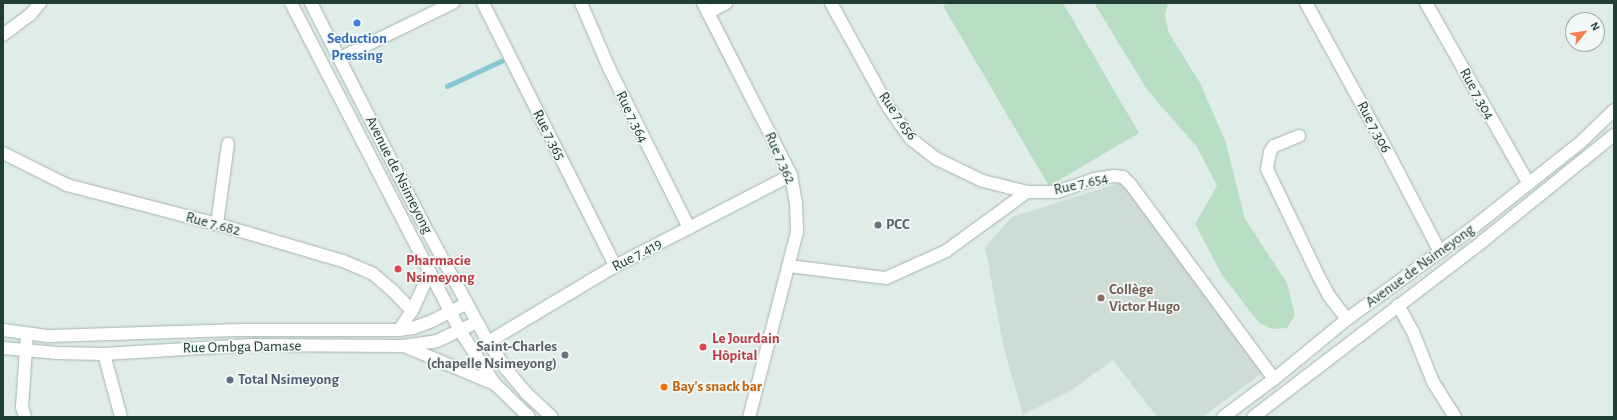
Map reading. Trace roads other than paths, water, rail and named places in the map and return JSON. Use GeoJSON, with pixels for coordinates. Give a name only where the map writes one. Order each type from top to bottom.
{"type":"FeatureCollection","features":[{"type":"Feature","properties":{"kind":"street"},"geometry":{"type":"LineString","coordinates":[[3,35],[30,16],[40,3]]}},
{"type":"Feature","properties":{"kind":"street","name":"Avenue de Nsimeyong"},"geometry":{"type":"LineString","coordinates":[[291,3],[460,331],[495,384],[529,417]]}},
{"type":"Feature","properties":{"kind":"street","name":"Avenue de Nsimeyong"},"geometry":{"type":"LineString","coordinates":[[312,3],[422,221],[488,342],[506,369],[526,392],[552,417]]}},
{"type":"Feature","properties":{"kind":"street"},"geometry":{"type":"LineString","coordinates":[[340,58],[453,3]]}},
{"type":"Feature","properties":{"kind":"street","name":"Rue 7.365"},"geometry":{"type":"LineString","coordinates":[[483,3],[615,266]]}},
{"type":"Feature","properties":{"kind":"street","name":"Rue 7.364"},"geometry":{"type":"LineString","coordinates":[[581,3],[612,75],[689,228]]}},
{"type":"Feature","properties":{"kind":"street"},"geometry":{"type":"LineString","coordinates":[[706,8],[726,3]]}},
{"type":"Feature","properties":{"kind":"street","name":"Rue 7.656"},"geometry":{"type":"LineString","coordinates":[[831,3],[889,108],[911,139],[937,158],[983,181],[1027,192]]}},
{"type":"Feature","properties":{"kind":"street","name":"Rue 7.306"},"geometry":{"type":"LineString","coordinates":[[1306,3],[1382,141],[1440,252]]}},
{"type":"Feature","properties":{"kind":"street","name":"Rue 7.304"},"geometry":{"type":"LineString","coordinates":[[1426,3],[1529,184]]}},
{"type":"Feature","properties":{"kind":"street","name":"Rue 7.362"},"geometry":{"type":"LineString","coordinates":[[706,8],[791,175],[798,217],[797,232],[749,417]]}},
{"type":"Feature","properties":{"kind":"street","name":"Avenue de Nsimeyong"},"geometry":{"type":"LineString","coordinates":[[1222,417],[1274,379],[1347,319],[1440,252],[1529,184],[1586,138],[1614,110]]}},
{"type":"Feature","properties":{"kind":"street","name":"Avenue de Nsimeyong"},"geometry":{"type":"LineString","coordinates":[[1253,417],[1564,177],[1614,135]]}},
{"type":"Feature","properties":{"kind":"street"},"geometry":{"type":"LineString","coordinates":[[1299,136],[1274,146],[1270,152],[1267,169],[1326,290],[1347,319]]}},
{"type":"Feature","properties":{"kind":"street"},"geometry":{"type":"LineString","coordinates":[[217,224],[228,144]]}},
{"type":"Feature","properties":{"kind":"street","name":"Rue 7.682"},"geometry":{"type":"LineString","coordinates":[[3,153],[67,185],[217,224],[343,260],[373,274],[392,290],[412,312]]}},
{"type":"Feature","properties":{"kind":"street","name":"Rue 7.419"},"geometry":{"type":"LineString","coordinates":[[488,342],[615,266],[791,175]]}},
{"type":"Feature","properties":{"kind":"street","name":"Rue 7.654"},"geometry":{"type":"LineString","coordinates":[[1027,192],[1057,192],[1095,179],[1114,176],[1123,177],[1131,185],[1274,379]]}},
{"type":"Feature","properties":{"kind":"street"},"geometry":{"type":"LineString","coordinates":[[788,266],[886,278],[946,251],[1027,192]]}},
{"type":"Feature","properties":{"kind":"street"},"geometry":{"type":"LineString","coordinates":[[399,330],[412,312],[430,272]]}},
{"type":"Feature","properties":{"kind":"street","name":"Rue Ombga Damase"},"geometry":{"type":"LineString","coordinates":[[3,330],[48,336],[243,330],[399,330],[413,328],[450,313],[467,304]]}},
{"type":"Feature","properties":{"kind":"street"},"geometry":{"type":"LineString","coordinates":[[1398,305],[1414,332],[1433,382],[1455,417]]}},
{"type":"Feature","properties":{"kind":"street","name":"Rue Ombga Damase"},"geometry":{"type":"LineString","coordinates":[[3,348],[58,353],[104,354],[231,346],[404,346],[437,341],[477,322]]}},
{"type":"Feature","properties":{"kind":"street"},"geometry":{"type":"LineString","coordinates":[[25,417],[22,407],[27,333]]}},
{"type":"Feature","properties":{"kind":"street"},"geometry":{"type":"LineString","coordinates":[[404,346],[495,384]]}},
{"type":"Feature","properties":{"kind":"street"},"geometry":{"type":"LineString","coordinates":[[104,354],[121,417]]}},
{"type":"Feature","properties":{"kind":"waterway"},"geometry":{"type":"LineString","coordinates":[[447,86],[501,61]]}},
{"type":"Feature","properties":{"kind":"place","name":"Seduction Pressing"},"geometry":{"type":"Point","coordinates":[357,23]}},
{"type":"Feature","properties":{"kind":"place","name":"PCC"},"geometry":{"type":"Point","coordinates":[878,225]}},
{"type":"Feature","properties":{"kind":"place","name":"Pharmacie Nsimeyong"},"geometry":{"type":"Point","coordinates":[398,269]}},
{"type":"Feature","properties":{"kind":"place","name":"Collège Victor Hugo"},"geometry":{"type":"Point","coordinates":[1101,298]}},
{"type":"Feature","properties":{"kind":"place","name":"Le Jourdain Hôpital"},"geometry":{"type":"Point","coordinates":[703,347]}},
{"type":"Feature","properties":{"kind":"place","name":"Saint-Charles (chapelle Nsimeyong)"},"geometry":{"type":"Point","coordinates":[565,355]}},
{"type":"Feature","properties":{"kind":"place","name":"Total Nsimeyong"},"geometry":{"type":"Point","coordinates":[230,380]}},
{"type":"Feature","properties":{"kind":"place","name":"Bay's snack bar"},"geometry":{"type":"Point","coordinates":[664,387]}}]}
